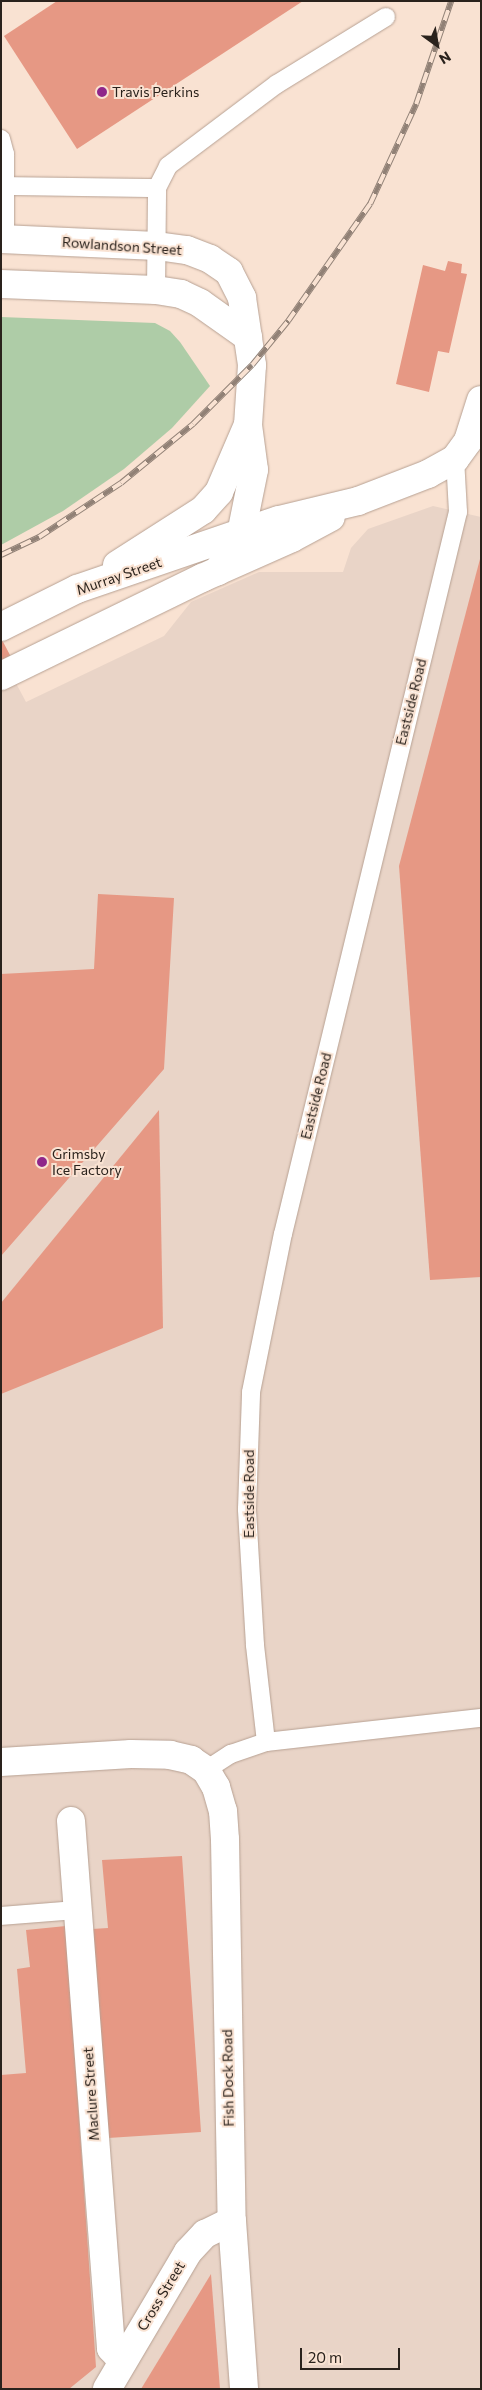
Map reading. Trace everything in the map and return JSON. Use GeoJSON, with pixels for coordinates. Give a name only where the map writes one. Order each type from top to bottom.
{"type":"FeatureCollection","features":[{"type":"Feature","properties":{"kind":"street","name":"Rowlandson Street"},"geometry":{"type":"LineString","coordinates":[[3,239],[157,246],[187,250],[210,259],[229,272],[242,298],[252,365],[248,425],[254,470],[241,534],[218,571]]}},
{"type":"Feature","properties":{"kind":"street"},"geometry":{"type":"LineString","coordinates":[[1,284],[156,290],[181,294],[200,303],[248,337]]}},
{"type":"Feature","properties":{"kind":"street"},"geometry":{"type":"LineString","coordinates":[[241,534],[279,520],[358,501],[428,474],[455,459],[468,441],[481,400]]}},
{"type":"Feature","properties":{"kind":"street","name":"Rowlandson Street"},"geometry":{"type":"LineString","coordinates":[[77,589],[203,510],[222,485],[248,425]]}},
{"type":"Feature","properties":{"kind":"street"},"geometry":{"type":"LineString","coordinates":[[1,676],[218,571],[292,538],[358,501]]}},
{"type":"Feature","properties":{"kind":"street","name":"Murray Street"},"geometry":{"type":"LineString","coordinates":[[1,627],[77,589],[241,534]]}},
{"type":"Feature","properties":{"kind":"street"},"geometry":{"type":"LineString","coordinates":[[1,1762],[131,1754],[170,1755],[191,1760],[206,1770]]}},
{"type":"Feature","properties":{"kind":"street","name":"Fish Dock Road"},"geometry":{"type":"LineString","coordinates":[[206,1770],[216,1787],[223,1811],[232,2221],[244,2389]]}},
{"type":"Feature","properties":{"kind":"street","name":"Maclure Street"},"geometry":{"type":"LineString","coordinates":[[71,1821],[111,2348],[123,2362]]}},
{"type":"Feature","properties":{"kind":"street","name":"Cross Street"},"geometry":{"type":"LineString","coordinates":[[107,2388],[188,2252],[205,2234],[232,2221]]}},
{"type":"Feature","properties":{"kind":"lane"},"geometry":{"type":"LineString","coordinates":[[156,290],[157,188],[168,166],[269,90],[386,17]]}},
{"type":"Feature","properties":{"kind":"lane"},"geometry":{"type":"LineString","coordinates":[[1,140],[5,154],[6,186],[3,239]]}},
{"type":"Feature","properties":{"kind":"lane"},"geometry":{"type":"LineString","coordinates":[[6,186],[157,188]]}},
{"type":"Feature","properties":{"kind":"lane","name":"Eastside Road"},"geometry":{"type":"LineString","coordinates":[[266,1742],[260,1703],[248,1528],[251,1392],[283,1234],[458,512],[455,459]]}},
{"type":"Feature","properties":{"kind":"lane"},"geometry":{"type":"LineString","coordinates":[[206,1770],[231,1754],[266,1742],[481,1718]]}},
{"type":"Feature","properties":{"kind":"lane"},"geometry":{"type":"LineString","coordinates":[[1,1916],[77,1910]]}},
{"type":"Feature","properties":{"kind":"shaded area"},"geometry":{"type":"Polygon","coordinates":[[[433,506],[481,517],[481,2389],[1,2389],[1,638],[12,659],[10,672],[26,702],[164,636],[191,602],[259,572],[343,572],[351,548],[368,529],[433,506]]]}},
{"type":"Feature","properties":{"kind":"green space"},"geometry":{"type":"Polygon","coordinates":[[[1,317],[155,323],[170,331],[180,342],[210,386],[172,428],[124,469],[63,511],[1,545],[1,317]]]}},
{"type":"Feature","properties":{"kind":"building","name":"Travis Perkins"},"geometry":{"type":"Polygon","coordinates":[[[57,1],[303,1],[77,149],[4,36],[57,1]]]}},
{"type":"Feature","properties":{"kind":"building"},"geometry":{"type":"Polygon","coordinates":[[[448,261],[462,264],[461,273],[467,274],[449,353],[438,351],[429,392],[396,384],[423,265],[445,271],[448,261]]]}},
{"type":"Feature","properties":{"kind":"building"},"geometry":{"type":"Polygon","coordinates":[[[480,559],[481,1277],[430,1280],[399,866],[480,559]]]}},
{"type":"Feature","properties":{"kind":"building"},"geometry":{"type":"Polygon","coordinates":[[[1,638],[12,659],[1,664],[1,638]]]}},
{"type":"Feature","properties":{"kind":"building","name":"Grimsby Ice Factory"},"geometry":{"type":"Polygon","coordinates":[[[98,894],[174,898],[164,1069],[1,1256],[1,974],[94,969],[98,894]]]}},
{"type":"Feature","properties":{"kind":"building"},"geometry":{"type":"Polygon","coordinates":[[[159,1110],[163,1328],[1,1394],[1,1303],[159,1110]]]}},
{"type":"Feature","properties":{"kind":"building"},"geometry":{"type":"Polygon","coordinates":[[[182,1856],[201,2132],[108,2138],[92,1929],[108,1928],[102,1860],[182,1856]]]}},
{"type":"Feature","properties":{"kind":"building"},"geometry":{"type":"Polygon","coordinates":[[[66,1926],[96,2367],[69,2389],[1,2389],[1,2075],[26,2073],[17,1969],[30,1967],[26,1930],[66,1926]]]}},
{"type":"Feature","properties":{"kind":"building"},"geometry":{"type":"Polygon","coordinates":[[[211,2274],[220,2389],[141,2389],[211,2274]]]}},
{"type":"Feature","properties":{"kind":"railway"},"geometry":{"type":"LineString","coordinates":[[1,555],[39,537],[121,483],[193,424],[252,365],[288,321],[370,204],[416,104],[451,1]]}},
{"type":"Feature","properties":{"kind":"place","name":"Travis Perkins"},"geometry":{"type":"Point","coordinates":[102,92]}},
{"type":"Feature","properties":{"kind":"place","name":"Grimsby Ice Factory"},"geometry":{"type":"Point","coordinates":[42,1162]}}]}
